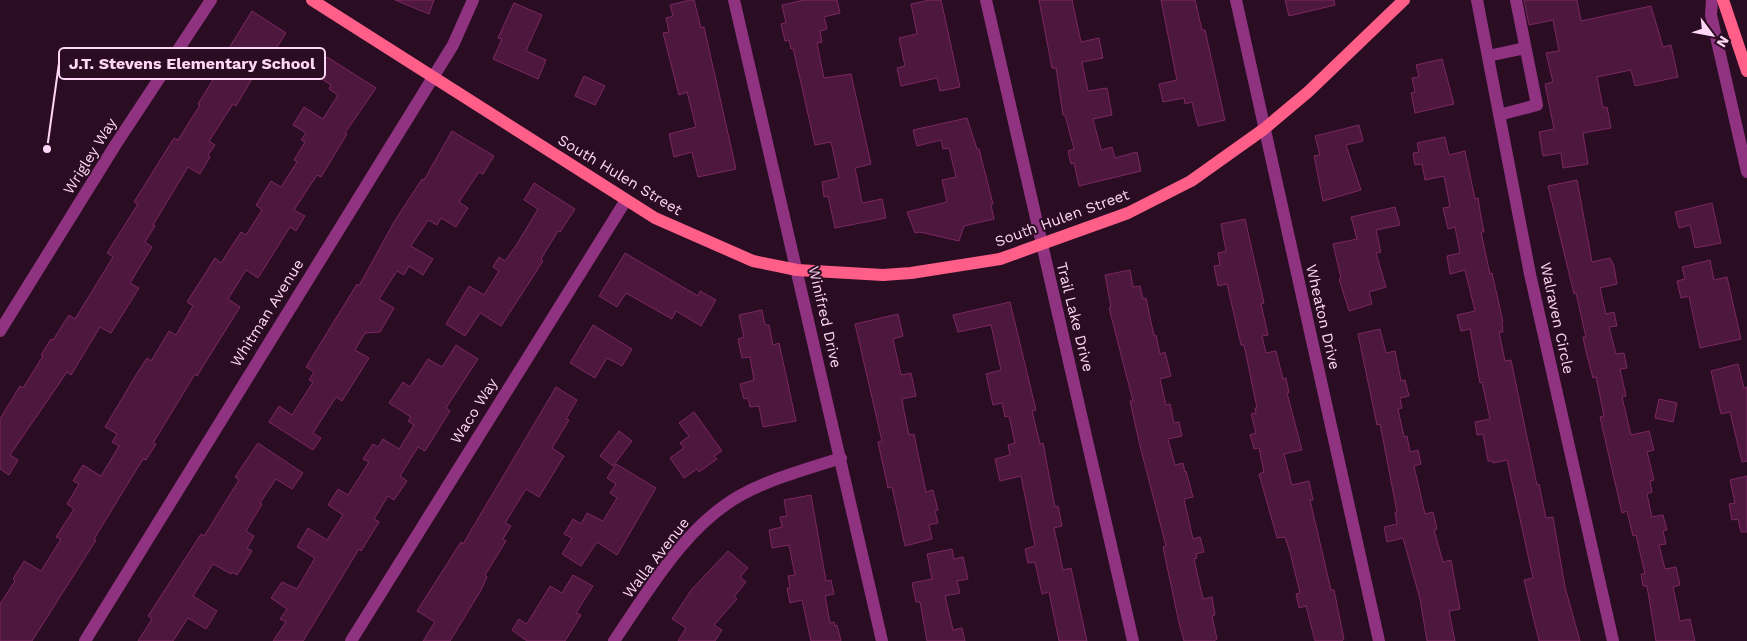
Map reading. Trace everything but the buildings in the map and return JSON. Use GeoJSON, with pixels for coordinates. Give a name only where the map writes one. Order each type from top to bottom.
{"type":"FeatureCollection","features":[{"type":"Feature","properties":{"kind":"main road","name":"South Hulen Street"},"geometry":{"type":"LineString","coordinates":[[312,0],[655,218],[753,261],[797,270],[874,275],[911,273],[1000,259],[1128,214],[1192,181],[1264,129],[1308,92],[1404,0]]}},
{"type":"Feature","properties":{"kind":"main road"},"geometry":{"type":"LineString","coordinates":[[1723,0],[1747,70]]}},
{"type":"Feature","properties":{"kind":"street","name":"Wrigley Way"},"geometry":{"type":"LineString","coordinates":[[0,330],[116,144],[210,0]]}},
{"type":"Feature","properties":{"kind":"street","name":"Whitman Avenue"},"geometry":{"type":"LineString","coordinates":[[85,641],[453,45],[473,0]]}},
{"type":"Feature","properties":{"kind":"street","name":"Winifred Drive"},"geometry":{"type":"LineString","coordinates":[[734,0],[882,641]]}},
{"type":"Feature","properties":{"kind":"street","name":"Trail Lake Drive"},"geometry":{"type":"LineString","coordinates":[[986,0],[1133,641]]}},
{"type":"Feature","properties":{"kind":"street","name":"Wheaton Drive"},"geometry":{"type":"LineString","coordinates":[[1236,0],[1379,641]]}},
{"type":"Feature","properties":{"kind":"street","name":"Walraven Circle"},"geometry":{"type":"LineString","coordinates":[[1477,0],[1530,274],[1613,641]]}},
{"type":"Feature","properties":{"kind":"street"},"geometry":{"type":"LineString","coordinates":[[1499,115],[1537,106],[1516,0]]}},
{"type":"Feature","properties":{"kind":"street"},"geometry":{"type":"LineString","coordinates":[[1712,0],[1711,14],[1747,172]]}},
{"type":"Feature","properties":{"kind":"street"},"geometry":{"type":"LineString","coordinates":[[1488,56],[1525,48]]}},
{"type":"Feature","properties":{"kind":"street","name":"Waco Way"},"geometry":{"type":"LineString","coordinates":[[351,641],[626,200]]}},
{"type":"Feature","properties":{"kind":"street","name":"Walla Avenue"},"geometry":{"type":"LineString","coordinates":[[614,641],[682,546],[710,517],[740,496],[773,480],[841,458]]}},
{"type":"Feature","properties":{"kind":"place","name":"J.T. Stevens Elementary School"},"geometry":{"type":"Point","coordinates":[47,149]}}]}
